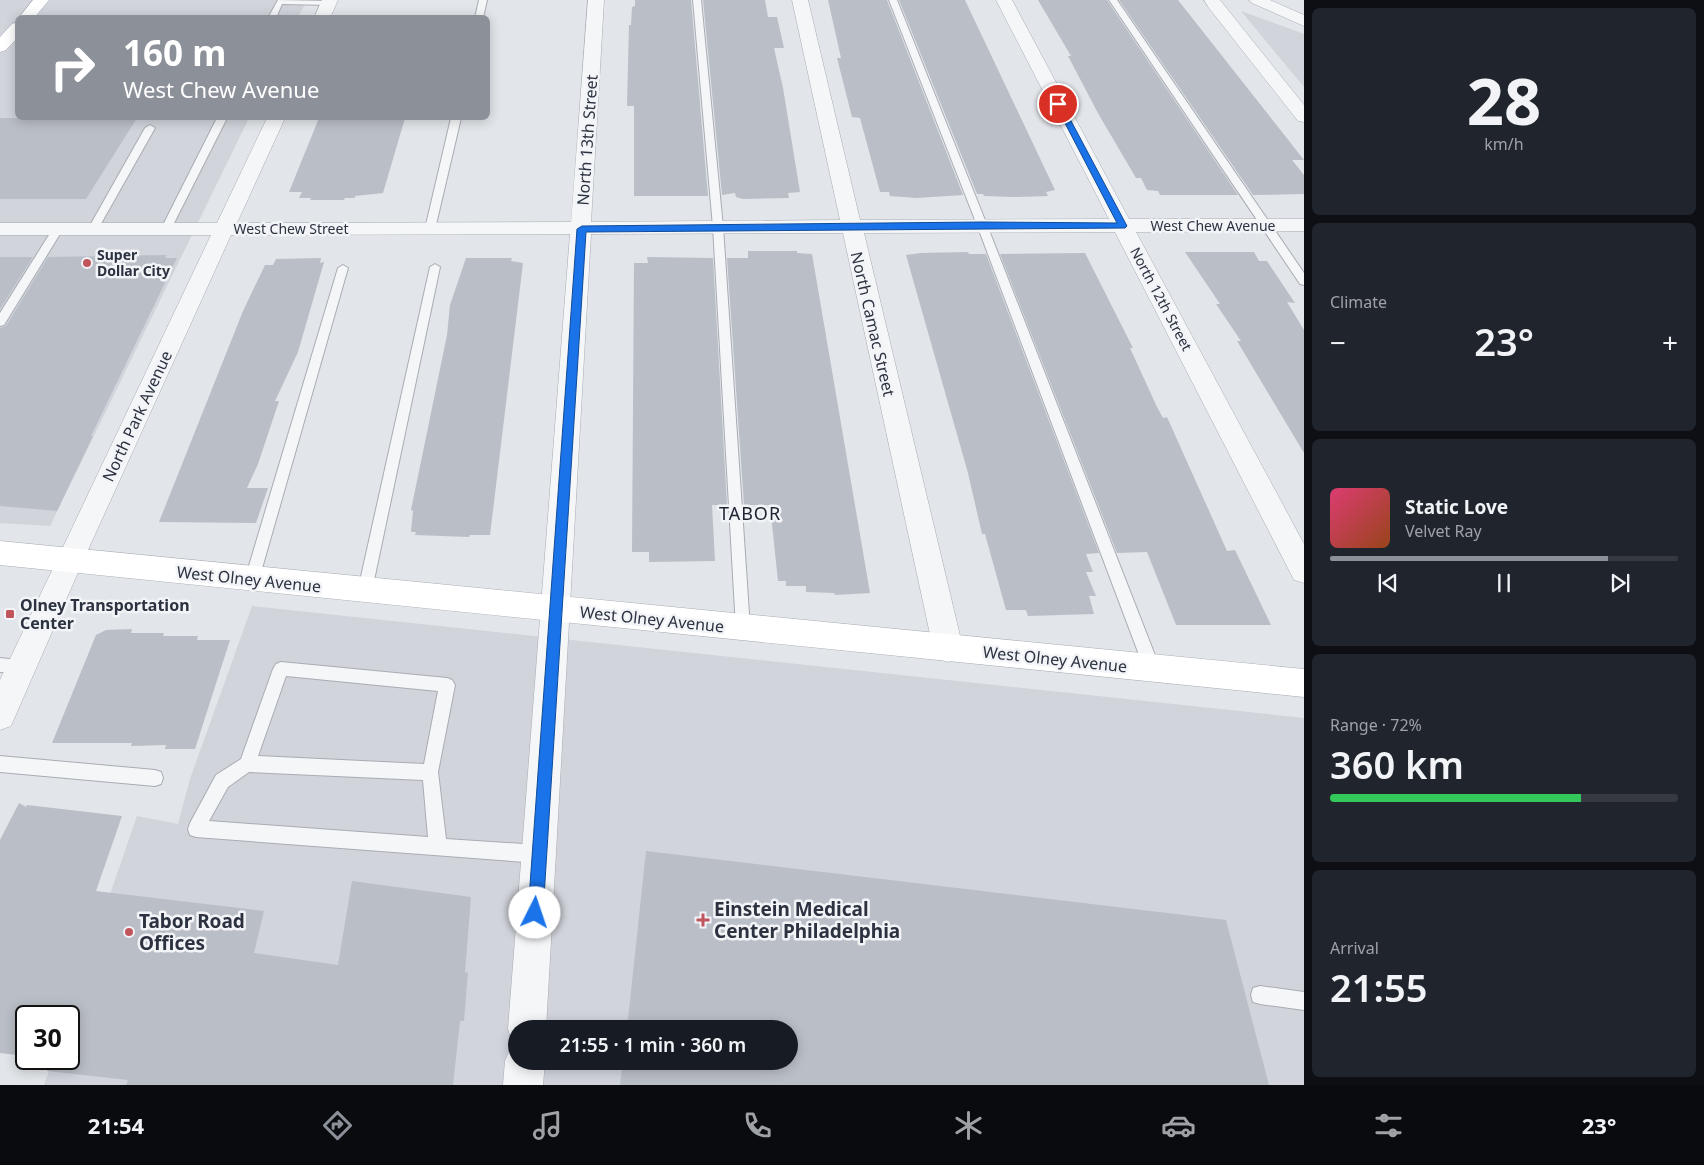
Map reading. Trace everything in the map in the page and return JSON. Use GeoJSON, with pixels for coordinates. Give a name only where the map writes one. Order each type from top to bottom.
{"type":"FeatureCollection","features":[{"type":"Feature","properties":{"kind":"street"},"geometry":{"type":"LineString","coordinates":[[28,15],[41,0]]}},
{"type":"Feature","properties":{"kind":"street","name":"North 13th Street"},"geometry":{"type":"LineString","coordinates":[[528,1020],[596,0]]}},
{"type":"Feature","properties":{"kind":"street","name":"North Camac Street"},"geometry":{"type":"LineString","coordinates":[[800,0],[948,648]]}},
{"type":"Feature","properties":{"kind":"street","name":"North 12th Street"},"geometry":{"type":"LineString","coordinates":[[1004,0],[1304,571]]}},
{"type":"Feature","properties":{"kind":"street"},"geometry":{"type":"LineString","coordinates":[[1212,0],[1214,5],[1304,117]]}},
{"type":"Feature","properties":{"kind":"street"},"geometry":{"type":"LineString","coordinates":[[1257,0],[1304,21]]}},
{"type":"Feature","properties":{"kind":"street"},"geometry":{"type":"LineString","coordinates":[[323,15],[330,1]]}},
{"type":"Feature","properties":{"kind":"street"},"geometry":{"type":"LineString","coordinates":[[0,47],[15,30]]}},
{"type":"Feature","properties":{"kind":"street","name":"North Park Avenue"},"geometry":{"type":"LineString","coordinates":[[0,715],[11,666],[69,561],[275,120]]}},
{"type":"Feature","properties":{"kind":"street","name":"West Chew Avenue"},"geometry":{"type":"LineString","coordinates":[[582,229],[982,225],[1304,225]]}},
{"type":"Feature","properties":{"kind":"street","name":"West Chew Street"},"geometry":{"type":"LineString","coordinates":[[0,229],[582,229]]}},
{"type":"Feature","properties":{"kind":"street","name":"West Olney Avenue"},"geometry":{"type":"LineString","coordinates":[[0,554],[1304,683]]}},
{"type":"Feature","properties":{"kind":"street"},"geometry":{"type":"LineString","coordinates":[[523,1085],[524,1070]]}},
{"type":"Feature","properties":{"kind":"lane"},"geometry":{"type":"LineString","coordinates":[[480,15],[484,0]]}},
{"type":"Feature","properties":{"kind":"lane"},"geometry":{"type":"LineString","coordinates":[[697,0],[718,227],[743,628]]}},
{"type":"Feature","properties":{"kind":"lane"},"geometry":{"type":"LineString","coordinates":[[893,0],[982,225],[1152,668]]}},
{"type":"Feature","properties":{"kind":"lane"},"geometry":{"type":"LineString","coordinates":[[1112,0],[1304,281]]}},
{"type":"Feature","properties":{"kind":"lane"},"geometry":{"type":"LineString","coordinates":[[273,15],[279,2],[330,1]]}},
{"type":"Feature","properties":{"kind":"lane"},"geometry":{"type":"LineString","coordinates":[[166,229],[221,120]]}},
{"type":"Feature","properties":{"kind":"lane"},"geometry":{"type":"LineString","coordinates":[[430,229],[456,120]]}},
{"type":"Feature","properties":{"kind":"lane"},"geometry":{"type":"LineString","coordinates":[[93,229],[150,128]]}},
{"type":"Feature","properties":{"kind":"lane"},"geometry":{"type":"LineString","coordinates":[[0,322],[58,229]]}},
{"type":"Feature","properties":{"kind":"lane"},"geometry":{"type":"LineString","coordinates":[[364,590],[435,267]]}},
{"type":"Feature","properties":{"kind":"lane"},"geometry":{"type":"LineString","coordinates":[[252,579],[343,268]]}},
{"type":"Feature","properties":{"kind":"lane"},"geometry":{"type":"LineString","coordinates":[[438,847],[430,772],[447,685],[281,669],[247,764],[222,781],[196,829],[438,847],[539,854]]}},
{"type":"Feature","properties":{"kind":"lane"},"geometry":{"type":"LineString","coordinates":[[0,764],[155,778]]}},
{"type":"Feature","properties":{"kind":"lane"},"geometry":{"type":"LineString","coordinates":[[247,764],[430,772]]}},
{"type":"Feature","properties":{"kind":"lane"},"geometry":{"type":"LineString","coordinates":[[1260,996],[1304,1002]]}},
{"type":"Feature","properties":{"kind":"shaded area"},"geometry":{"type":"Polygon","coordinates":[[[0,0],[307,0],[299,15],[15,15],[15,120],[248,120],[50,526],[0,523],[0,0]]]}},
{"type":"Feature","properties":{"kind":"shaded area"},"geometry":{"type":"Polygon","coordinates":[[[1241,11],[1304,34],[1304,87],[1241,11]]]}},
{"type":"Feature","properties":{"kind":"shaded area","name":"Einstein Medical Center Philadelphia"},"geometry":{"type":"Polygon","coordinates":[[[252,606],[1304,718],[1304,1085],[44,1085],[49,1070],[80,1070],[80,1005],[72,1005],[137,816],[178,824],[190,779],[252,606]]]}},
{"type":"Feature","properties":{"kind":"building"},"geometry":{"type":"Polygon","coordinates":[[[635,0],[691,0],[708,196],[634,196],[634,106],[627,106],[629,25],[631,25],[632,7],[635,6],[635,0]]]}},
{"type":"Feature","properties":{"kind":"building"},"geometry":{"type":"Polygon","coordinates":[[[703,0],[765,0],[768,17],[777,17],[784,48],[774,48],[783,88],[800,192],[788,193],[789,198],[743,199],[736,197],[735,193],[722,195],[703,0]]]}},
{"type":"Feature","properties":{"kind":"building"},"geometry":{"type":"Polygon","coordinates":[[[828,0],[887,0],[963,195],[916,198],[890,196],[889,192],[880,192],[860,118],[852,117],[837,58],[841,58],[828,0]]]}},
{"type":"Feature","properties":{"kind":"building"},"geometry":{"type":"Polygon","coordinates":[[[899,0],[965,0],[1055,190],[1046,192],[1048,196],[1015,197],[977,194],[899,0]]]}},
{"type":"Feature","properties":{"kind":"building"},"geometry":{"type":"Polygon","coordinates":[[[1038,0],[1107,0],[1238,195],[1160,195],[1158,191],[1147,190],[1141,178],[1136,178],[1099,115],[1068,56],[1071,56],[1038,0]]]}},
{"type":"Feature","properties":{"kind":"building"},"geometry":{"type":"Polygon","coordinates":[[[1119,0],[1178,0],[1304,160],[1292,160],[1304,175],[1304,194],[1253,195],[1119,0]]]}},
{"type":"Feature","properties":{"kind":"building"},"geometry":{"type":"Polygon","coordinates":[[[0,118],[15,118],[15,120],[136,120],[86,199],[0,199],[0,118]]]}},
{"type":"Feature","properties":{"kind":"building"},"geometry":{"type":"Polygon","coordinates":[[[318,120],[404,120],[383,193],[355,196],[355,198],[345,198],[344,200],[310,200],[311,198],[299,198],[302,192],[289,192],[318,120]]]}},
{"type":"Feature","properties":{"kind":"building"},"geometry":{"type":"Polygon","coordinates":[[[748,251],[797,251],[797,253],[812,254],[870,593],[835,595],[834,593],[806,592],[806,586],[786,586],[786,581],[778,581],[770,505],[744,505],[727,258],[748,258],[748,251]]]}},
{"type":"Feature","properties":{"kind":"building"},"geometry":{"type":"Polygon","coordinates":[[[968,252],[969,254],[986,254],[1099,553],[1086,554],[1093,572],[1086,572],[1096,596],[1089,596],[1094,614],[1028,616],[1026,610],[1006,610],[985,534],[982,534],[968,473],[906,255],[968,252]]]}},
{"type":"Feature","properties":{"kind":"building"},"geometry":{"type":"Polygon","coordinates":[[[1185,252],[1254,252],[1259,261],[1267,261],[1295,303],[1287,302],[1304,330],[1304,453],[1237,341],[1241,341],[1216,304],[1220,304],[1185,252]]]}},
{"type":"Feature","properties":{"kind":"building"},"geometry":{"type":"Polygon","coordinates":[[[1085,253],[1133,348],[1130,348],[1157,407],[1163,418],[1167,417],[1227,551],[1235,550],[1271,625],[1176,625],[1147,552],[1117,553],[1000,254],[1085,253]]]}},
{"type":"Feature","properties":{"kind":"building"},"geometry":{"type":"Polygon","coordinates":[[[167,255],[165,258],[177,258],[57,511],[0,506],[0,328],[6,326],[48,257],[167,255]]]}},
{"type":"Feature","properties":{"kind":"building"},"geometry":{"type":"Polygon","coordinates":[[[0,257],[33,257],[0,309],[0,257]]]}},
{"type":"Feature","properties":{"kind":"building"},"geometry":{"type":"Polygon","coordinates":[[[647,257],[713,258],[727,505],[712,505],[715,561],[649,562],[649,552],[632,552],[634,263],[648,263],[647,257]]]}},
{"type":"Feature","properties":{"kind":"building"},"geometry":{"type":"Polygon","coordinates":[[[321,258],[320,263],[324,262],[298,352],[275,401],[279,401],[258,464],[247,488],[268,488],[256,523],[159,522],[243,311],[265,265],[273,265],[276,259],[321,258]]]}},
{"type":"Feature","properties":{"kind":"building"},"geometry":{"type":"Polygon","coordinates":[[[466,258],[512,258],[511,261],[523,263],[490,535],[470,535],[469,537],[415,535],[416,532],[411,532],[413,511],[411,510],[447,335],[450,305],[466,258]]]}},
{"type":"Feature","properties":{"kind":"building"},"geometry":{"type":"Polygon","coordinates":[[[132,629],[131,633],[164,633],[163,636],[198,636],[197,640],[230,640],[195,749],[165,749],[166,745],[131,746],[132,743],[52,743],[96,635],[106,630],[132,629]]]}},
{"type":"Feature","properties":{"kind":"building","name":"Tabor Road Offices"},"geometry":{"type":"Polygon","coordinates":[[[19,803],[26,807],[27,805],[122,816],[96,891],[264,911],[254,953],[338,965],[352,881],[471,897],[465,973],[468,972],[464,1021],[460,1021],[453,1085],[126,1085],[128,1080],[47,1071],[80,1070],[80,1005],[15,1005],[15,1055],[0,1053],[0,840],[19,803]]]}},
{"type":"Feature","properties":{"kind":"building"},"geometry":{"type":"Polygon","coordinates":[[[646,851],[1226,920],[1269,1085],[620,1085],[622,1070],[798,1070],[798,1020],[628,1020],[646,851]]]}},
{"type":"Feature","properties":{"kind":"place","name":"Super Dollar City"},"geometry":{"type":"Point","coordinates":[87,263]}},
{"type":"Feature","properties":{"kind":"place","name":"Olney Transportation Center"},"geometry":{"type":"Point","coordinates":[10,614]}},
{"type":"Feature","properties":{"kind":"place","name":"Einstein Medical Center Philadelphia"},"geometry":{"type":"Point","coordinates":[703,920]}},
{"type":"Feature","properties":{"kind":"place","name":"Tabor Road Offices"},"geometry":{"type":"Point","coordinates":[129,932]}},
{"type":"Feature","properties":{"kind":"district","name":"TABOR"},"geometry":{"type":"Point","coordinates":[750,514]}},
{"type":"Feature","properties":{"kind":"route"},"geometry":{"type":"LineString","coordinates":[[535,913],[582,229],[982,225],[1122,226],[1058,104]]}}]}
